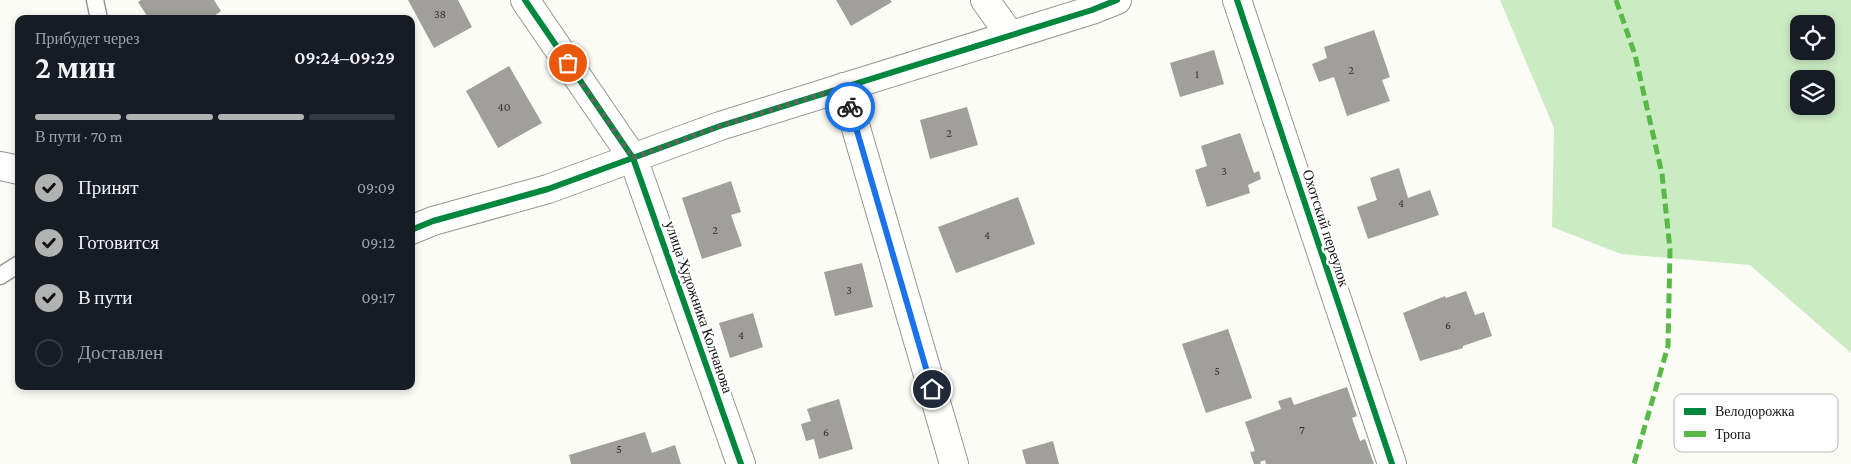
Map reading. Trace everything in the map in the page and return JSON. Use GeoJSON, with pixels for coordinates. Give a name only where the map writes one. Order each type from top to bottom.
{"type":"FeatureCollection","features":[{"type":"Feature","properties":{"kind":"street","name":"улица Художника Колчанова"},"geometry":{"type":"LineString","coordinates":[[525,0],[633,158],[741,464]]}},
{"type":"Feature","properties":{"kind":"street"},"geometry":{"type":"LineString","coordinates":[[985,0],[1010,36]]}},
{"type":"Feature","properties":{"kind":"street"},"geometry":{"type":"LineString","coordinates":[[415,228],[434,221],[548,189],[720,126],[1010,36],[1117,0]]}},
{"type":"Feature","properties":{"kind":"street","name":"Охотский переулок"},"geometry":{"type":"LineString","coordinates":[[1237,0],[1392,464]]}},
{"type":"Feature","properties":{"kind":"street"},"geometry":{"type":"LineString","coordinates":[[844,87],[954,464]]}},
{"type":"Feature","properties":{"kind":"street"},"geometry":{"type":"LineString","coordinates":[[0,167],[15,169]]}},
{"type":"Feature","properties":{"kind":"lane"},"geometry":{"type":"LineString","coordinates":[[95,0],[98,15]]}},
{"type":"Feature","properties":{"kind":"lane"},"geometry":{"type":"LineString","coordinates":[[0,167],[15,181]]}},
{"type":"Feature","properties":{"kind":"lane"},"geometry":{"type":"LineString","coordinates":[[0,276],[15,267]]}},
{"type":"Feature","properties":{"kind":"green space"},"geometry":{"type":"Polygon","coordinates":[[[1500,0],[1851,0],[1851,353],[1750,265],[1621,254],[1552,227],[1554,128],[1500,0]]]}},
{"type":"Feature","properties":{"kind":"building"},"geometry":{"type":"Polygon","coordinates":[[[141,0],[214,0],[221,11],[216,15],[146,15],[138,2],[141,0]]]}},
{"type":"Feature","properties":{"kind":"building"},"geometry":{"type":"Polygon","coordinates":[[[408,0],[458,0],[472,27],[434,48],[408,0]]]}},
{"type":"Feature","properties":{"kind":"building"},"geometry":{"type":"Polygon","coordinates":[[[836,0],[890,0],[892,2],[851,26],[836,0]]]}},
{"type":"Feature","properties":{"kind":"building"},"geometry":{"type":"Polygon","coordinates":[[[1374,30],[1390,77],[1382,80],[1390,101],[1347,116],[1334,77],[1319,82],[1312,64],[1327,58],[1324,47],[1374,30]]]}},
{"type":"Feature","properties":{"kind":"building"},"geometry":{"type":"Polygon","coordinates":[[[1214,50],[1224,84],[1180,97],[1170,63],[1214,50]]]}},
{"type":"Feature","properties":{"kind":"building"},"geometry":{"type":"Polygon","coordinates":[[[509,66],[542,123],[498,148],[466,91],[509,66]]]}},
{"type":"Feature","properties":{"kind":"building"},"geometry":{"type":"Polygon","coordinates":[[[967,107],[978,145],[930,159],[920,120],[967,107]]]}},
{"type":"Feature","properties":{"kind":"building"},"geometry":{"type":"Polygon","coordinates":[[[1240,133],[1254,173],[1259,171],[1261,179],[1248,185],[1250,193],[1207,207],[1195,170],[1207,166],[1201,146],[1240,133]]]}},
{"type":"Feature","properties":{"kind":"building"},"geometry":{"type":"Polygon","coordinates":[[[1399,168],[1408,198],[1430,190],[1439,215],[1368,239],[1357,207],[1377,200],[1370,178],[1399,168]]]}},
{"type":"Feature","properties":{"kind":"building"},"geometry":{"type":"Polygon","coordinates":[[[731,181],[741,212],[731,215],[742,246],[702,259],[682,198],[731,181]]]}},
{"type":"Feature","properties":{"kind":"building"},"geometry":{"type":"Polygon","coordinates":[[[1018,197],[1035,244],[956,273],[938,227],[1018,197]]]}},
{"type":"Feature","properties":{"kind":"building"},"geometry":{"type":"Polygon","coordinates":[[[862,263],[873,307],[835,316],[824,272],[862,263]]]}},
{"type":"Feature","properties":{"kind":"building"},"geometry":{"type":"Polygon","coordinates":[[[1466,291],[1475,315],[1484,312],[1492,336],[1463,346],[1463,348],[1420,361],[1403,313],[1445,296],[1446,298],[1466,291]]]}},
{"type":"Feature","properties":{"kind":"building"},"geometry":{"type":"Polygon","coordinates":[[[753,313],[763,347],[730,358],[719,323],[753,313]]]}},
{"type":"Feature","properties":{"kind":"building"},"geometry":{"type":"Polygon","coordinates":[[[1228,329],[1252,398],[1206,413],[1182,344],[1228,329]]]}},
{"type":"Feature","properties":{"kind":"building"},"geometry":{"type":"Polygon","coordinates":[[[1347,387],[1357,416],[1352,418],[1360,441],[1365,439],[1374,464],[1266,464],[1265,460],[1260,462],[1261,464],[1254,464],[1250,452],[1255,451],[1245,422],[1281,409],[1278,401],[1291,397],[1294,405],[1347,387]]]}},
{"type":"Feature","properties":{"kind":"building"},"geometry":{"type":"Polygon","coordinates":[[[839,399],[853,449],[819,459],[814,439],[806,441],[801,424],[811,421],[807,409],[839,399]]]}},
{"type":"Feature","properties":{"kind":"building"},"geometry":{"type":"Polygon","coordinates":[[[645,432],[652,453],[675,445],[681,464],[571,464],[569,455],[645,432]]]}},
{"type":"Feature","properties":{"kind":"building"},"geometry":{"type":"Polygon","coordinates":[[[1053,441],[1059,464],[1026,464],[1022,450],[1053,441]]]}},
{"type":"Feature","properties":{"kind":"marked path"},"geometry":{"type":"LineString","coordinates":[[1616,0],[1635,55],[1662,174],[1670,249],[1668,346],[1634,464]]}},
{"type":"Feature","properties":{"kind":"cycle path"},"geometry":{"type":"LineString","coordinates":[[525,0],[633,158],[741,464]]}},
{"type":"Feature","properties":{"kind":"cycle path"},"geometry":{"type":"LineString","coordinates":[[415,228],[433,221],[548,189],[720,126],[1092,10],[1117,0]]}},
{"type":"Feature","properties":{"kind":"cycle path"},"geometry":{"type":"LineString","coordinates":[[1237,0],[1392,464]]}},
{"type":"Feature","properties":{"kind":"way so far"},"geometry":{"type":"LineString","coordinates":[[568,63],[633,158],[720,126],[844,87],[850,107]]}},
{"type":"Feature","properties":{"kind":"route"},"geometry":{"type":"LineString","coordinates":[[850,107],[932,389]]}}]}
